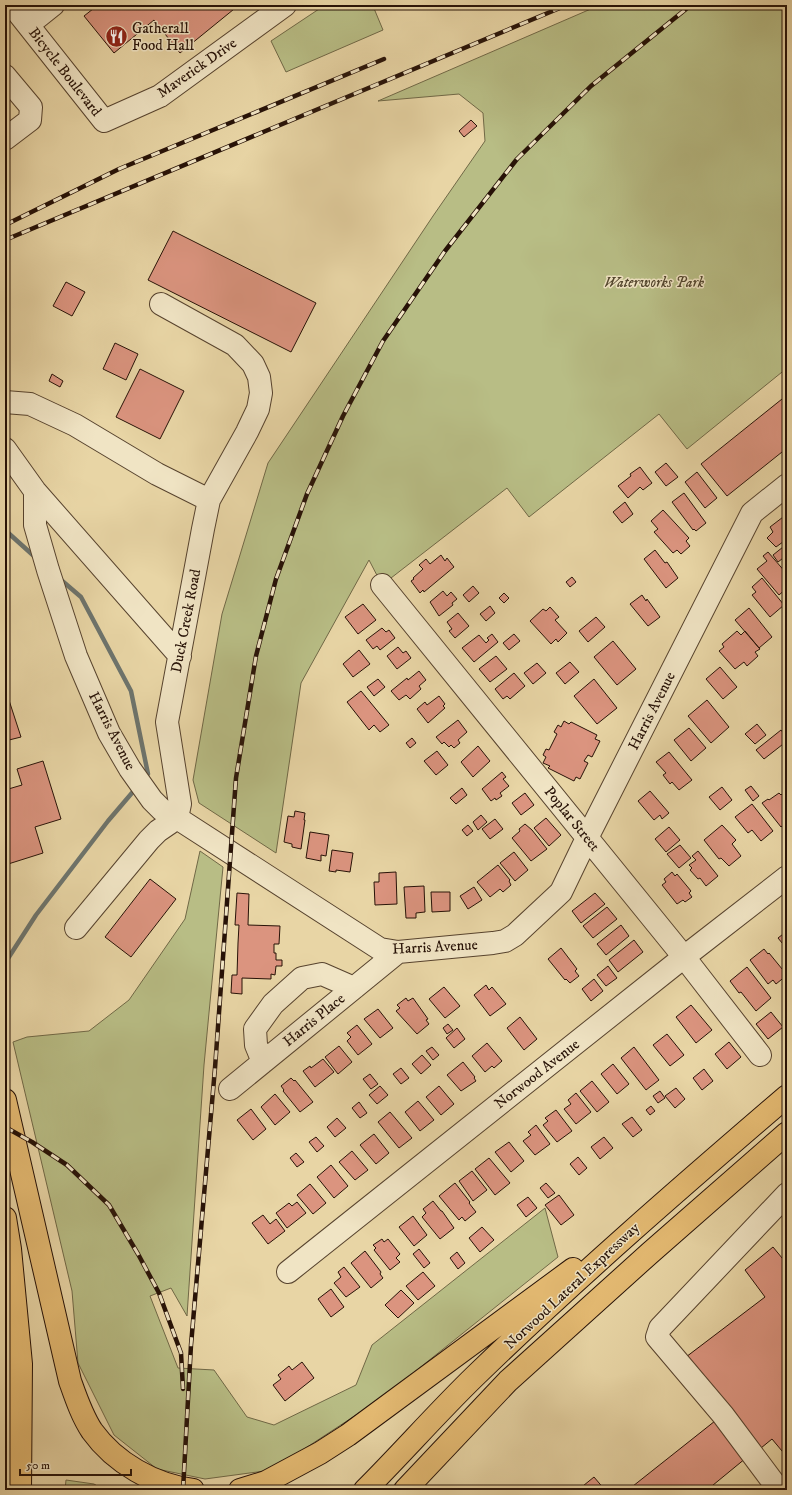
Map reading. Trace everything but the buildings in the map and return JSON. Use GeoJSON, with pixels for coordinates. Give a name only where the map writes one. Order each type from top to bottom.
{"type":"FeatureCollection","features":[{"type":"Feature","properties":{"kind":"highway","name":"Norwood Lateral Expressway"},"geometry":{"type":"LineString","coordinates":[[366,1489],[474,1377],[619,1242],[787,1096]]}},
{"type":"Feature","properties":{"kind":"highway"},"geometry":{"type":"LineString","coordinates":[[5,1100],[70,1380],[79,1406],[104,1446],[119,1459],[142,1474],[160,1482],[193,1490]]}},
{"type":"Feature","properties":{"kind":"highway","name":"Norwood Lateral Expressway"},"geometry":{"type":"LineString","coordinates":[[405,1490],[508,1381],[787,1134]]}},
{"type":"Feature","properties":{"kind":"highway"},"geometry":{"type":"LineString","coordinates":[[240,1490],[266,1482],[320,1453],[348,1435],[676,1191]]}},
{"type":"Feature","properties":{"kind":"highway"},"geometry":{"type":"LineString","coordinates":[[5,1218],[10,1249],[21,1364],[20,1490]]}},
{"type":"Feature","properties":{"kind":"street","name":"Bicycle Boulevard"},"geometry":{"type":"LineString","coordinates":[[12,5],[104,121]]}},
{"type":"Feature","properties":{"kind":"street"},"geometry":{"type":"LineString","coordinates":[[28,25],[53,5]]}},
{"type":"Feature","properties":{"kind":"street","name":"Maverick Drive"},"geometry":{"type":"LineString","coordinates":[[104,121],[160,96],[285,5]]}},
{"type":"Feature","properties":{"kind":"street"},"geometry":{"type":"LineString","coordinates":[[5,76],[30,107],[30,120],[5,139]]}},
{"type":"Feature","properties":{"kind":"street","name":"Duck Creek Road"},"geometry":{"type":"LineString","coordinates":[[161,304],[235,345],[253,364],[259,377],[261,393],[258,409],[247,432],[209,500],[167,722],[180,804],[177,818]]}},
{"type":"Feature","properties":{"kind":"street"},"geometry":{"type":"LineString","coordinates":[[5,402],[30,404],[75,425],[156,474],[209,500]]}},
{"type":"Feature","properties":{"kind":"street"},"geometry":{"type":"LineString","coordinates":[[5,449],[35,491],[180,656]]}},
{"type":"Feature","properties":{"kind":"street","name":"Harris Avenue"},"geometry":{"type":"LineString","coordinates":[[35,491],[35,525],[76,656],[109,732],[130,769],[152,800],[162,810],[177,818],[380,949],[398,952],[505,941],[515,935],[561,892],[752,513],[787,485]]}},
{"type":"Feature","properties":{"kind":"street","name":"Poplar Street"},"geometry":{"type":"LineString","coordinates":[[382,585],[684,957],[760,1055]]}},
{"type":"Feature","properties":{"kind":"street"},"geometry":{"type":"LineString","coordinates":[[76,928],[149,840],[158,831],[177,818]]}},
{"type":"Feature","properties":{"kind":"street","name":"Norwood Avenue"},"geometry":{"type":"LineString","coordinates":[[288,1272],[684,957],[787,877]]}},
{"type":"Feature","properties":{"kind":"street","name":"Harris Place"},"geometry":{"type":"LineString","coordinates":[[230,1089],[398,952]]}},
{"type":"Feature","properties":{"kind":"street"},"geometry":{"type":"LineString","coordinates":[[263,1062],[256,1045],[255,1029],[273,1004],[302,978],[322,974],[354,988]]}},
{"type":"Feature","properties":{"kind":"street"},"geometry":{"type":"LineString","coordinates":[[779,1490],[723,1415],[657,1337],[660,1328],[782,1199]]}},
{"type":"Feature","properties":{"kind":"green space"},"geometry":{"type":"Polygon","coordinates":[[[325,5],[375,5],[373,6],[383,30],[286,72],[271,41],[325,5]]]}},
{"type":"Feature","properties":{"kind":"green space","name":"Waterworks Park"},"geometry":{"type":"Polygon","coordinates":[[[600,5],[787,5],[787,368],[687,449],[659,414],[529,517],[507,488],[382,585],[369,560],[301,683],[276,853],[199,803],[193,780],[222,614],[268,463],[433,216],[485,141],[483,113],[459,94],[378,101],[600,5]]]}},
{"type":"Feature","properties":{"kind":"green space"},"geometry":{"type":"Polygon","coordinates":[[[200,851],[223,867],[204,1065],[187,1316],[171,1288],[150,1296],[178,1368],[214,1370],[247,1417],[274,1425],[356,1385],[372,1345],[545,1208],[558,1257],[382,1398],[272,1470],[205,1479],[157,1469],[114,1435],[78,1363],[72,1291],[13,1042],[27,1037],[89,1031],[129,1000],[185,919],[200,851]]]}},
{"type":"Feature","properties":{"kind":"green space"},"geometry":{"type":"Polygon","coordinates":[[[66,1480],[94,1484],[104,1490],[65,1490],[66,1480]]]}},
{"type":"Feature","properties":{"kind":"waterway"},"geometry":{"type":"LineString","coordinates":[[5,530],[35,557]]}},
{"type":"Feature","properties":{"kind":"waterway"},"geometry":{"type":"LineString","coordinates":[[60,579],[81,597],[131,691],[148,774],[144,778]]}},
{"type":"Feature","properties":{"kind":"waterway"},"geometry":{"type":"LineString","coordinates":[[7,960],[36,915],[108,821],[137,787]]}},
{"type":"Feature","properties":{"kind":"railway"},"geometry":{"type":"LineString","coordinates":[[5,240],[567,5]]}},
{"type":"Feature","properties":{"kind":"railway"},"geometry":{"type":"LineString","coordinates":[[183,1490],[191,1345],[215,1068],[236,778],[256,656],[276,579],[307,494],[343,416],[383,341],[445,251],[517,159],[591,86],[691,5]]}},
{"type":"Feature","properties":{"kind":"railway"},"geometry":{"type":"LineString","coordinates":[[5,225],[119,169],[384,59]]}},
{"type":"Feature","properties":{"kind":"railway"},"geometry":{"type":"LineString","coordinates":[[5,1127],[32,1142],[67,1165],[109,1205],[159,1293],[181,1353],[183,1389]]}},
{"type":"Feature","properties":{"kind":"place","name":"Gatherall Food Hall"},"geometry":{"type":"Point","coordinates":[117,37]}}]}
